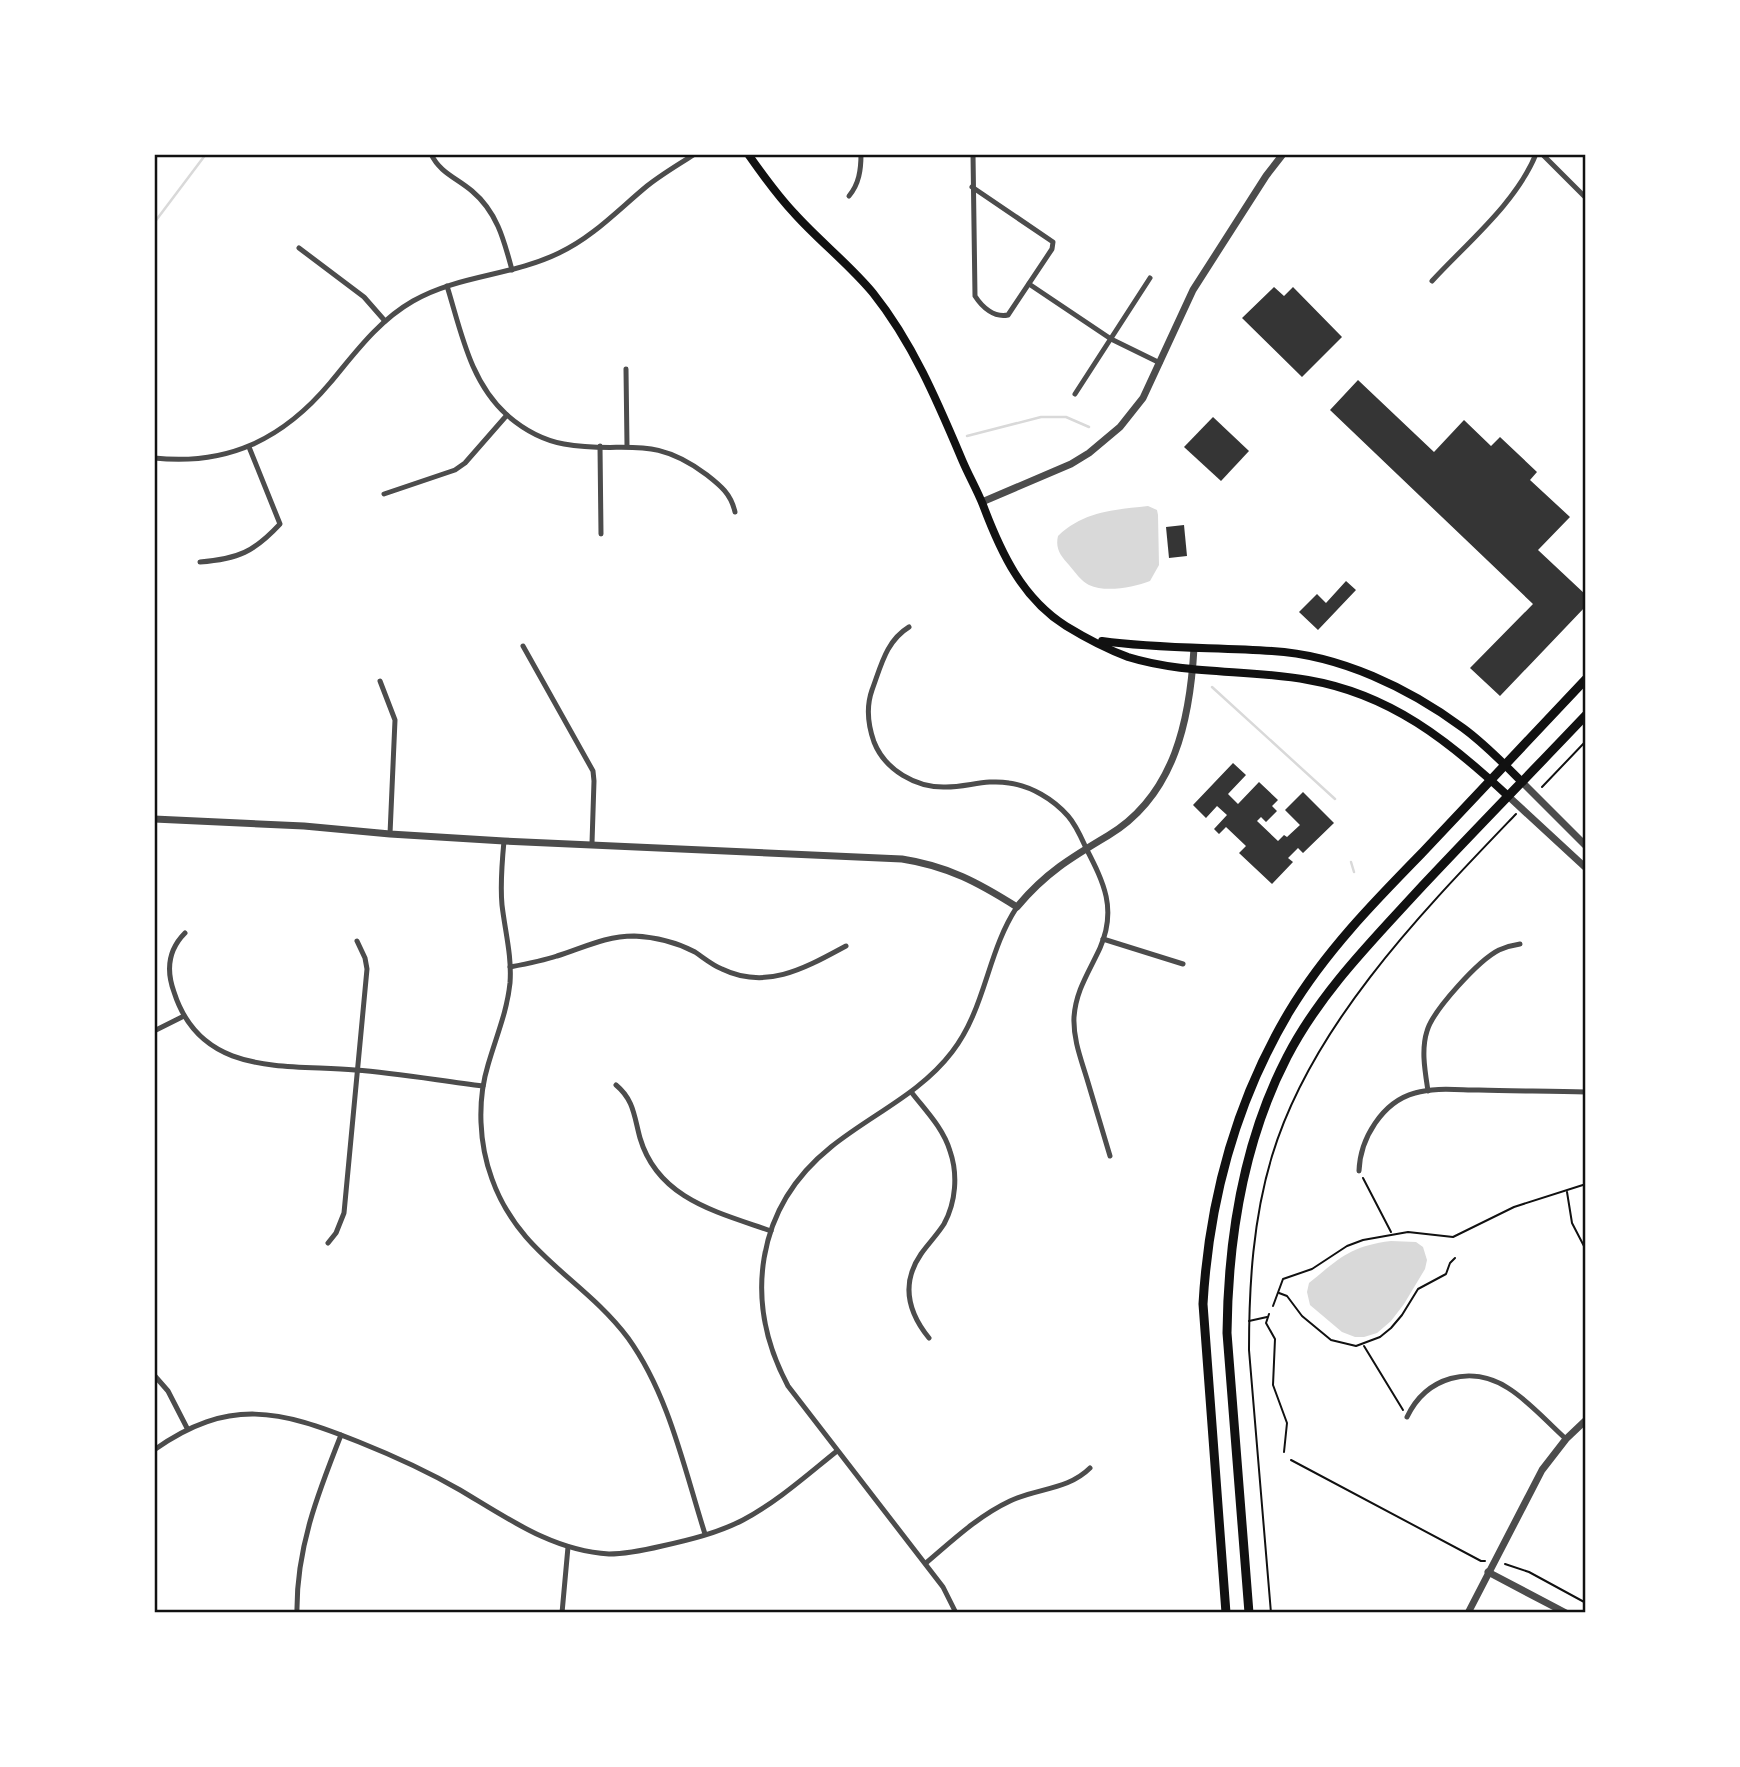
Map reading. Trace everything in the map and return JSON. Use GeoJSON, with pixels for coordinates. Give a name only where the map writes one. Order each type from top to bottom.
{"type":"FeatureCollection","features":[{"type":"Feature","properties":{"kind":"highway"},"geometry":{"type":"LineString","coordinates":[[1226,1613],[1203,1304],[1208,1238],[1220,1176],[1246,1098],[1291,1009],[1356,922],[1586,679]]}},
{"type":"Feature","properties":{"kind":"highway"},"geometry":{"type":"LineString","coordinates":[[1249,1613],[1227,1334],[1227,1301],[1237,1209],[1258,1125],[1287,1056],[1327,994],[1388,923],[1586,715]]}},
{"type":"Feature","properties":{"kind":"main road"},"geometry":{"type":"LineString","coordinates":[[748,154],[794,213],[853,271],[888,313],[922,370],[1010,568],[1025,589],[1052,616],[1127,656],[1193,668],[1312,680],[1364,696],[1432,732],[1508,796]]}},
{"type":"Feature","properties":{"kind":"main road"},"geometry":{"type":"LineString","coordinates":[[1095,640],[1133,645],[1274,651],[1328,660],[1355,670],[1434,709],[1462,727],[1522,782]]}},
{"type":"Feature","properties":{"kind":"street"},"geometry":{"type":"LineString","coordinates":[[431,154],[440,168],[474,192],[491,211],[504,238],[512,270]]}},
{"type":"Feature","properties":{"kind":"street"},"geometry":{"type":"LineString","coordinates":[[154,458],[192,460],[249,447],[286,426],[305,410],[364,341],[385,321],[413,301],[447,286],[542,261],[577,243],[647,186],[695,154]]}},
{"type":"Feature","properties":{"kind":"street"},"geometry":{"type":"LineString","coordinates":[[849,196],[859,177],[860,154]]}},
{"type":"Feature","properties":{"kind":"street"},"geometry":{"type":"LineString","coordinates":[[972,187],[1053,242],[1052,248],[1008,315],[990,312],[975,296],[972,187],[973,154]]}},
{"type":"Feature","properties":{"kind":"street"},"geometry":{"type":"LineString","coordinates":[[982,502],[1071,464],[1105,441],[1135,410],[1160,363],[1192,290],[1283,154]]}},
{"type":"Feature","properties":{"kind":"street"},"geometry":{"type":"LineString","coordinates":[[1432,281],[1516,192],[1539,154],[1586,198]]}},
{"type":"Feature","properties":{"kind":"street"},"geometry":{"type":"LineString","coordinates":[[299,248],[364,297],[385,321]]}},
{"type":"Feature","properties":{"kind":"street"},"geometry":{"type":"LineString","coordinates":[[1075,394],[1150,278]]}},
{"type":"Feature","properties":{"kind":"street"},"geometry":{"type":"LineString","coordinates":[[1029,284],[1111,339],[1160,363]]}},
{"type":"Feature","properties":{"kind":"street"},"geometry":{"type":"LineString","coordinates":[[447,286],[475,371],[488,394],[507,415],[546,439],[578,446],[627,446],[660,450],[693,465],[722,486],[729,494],[735,512]]}},
{"type":"Feature","properties":{"kind":"street"},"geometry":{"type":"LineString","coordinates":[[626,369],[627,446]]}},
{"type":"Feature","properties":{"kind":"street"},"geometry":{"type":"LineString","coordinates":[[384,494],[454,470],[465,463],[507,415]]}},
{"type":"Feature","properties":{"kind":"street"},"geometry":{"type":"LineString","coordinates":[[600,446],[600,534]]}},
{"type":"Feature","properties":{"kind":"street"},"geometry":{"type":"LineString","coordinates":[[200,562],[244,554],[265,540],[280,524],[249,447]]}},
{"type":"Feature","properties":{"kind":"street"},"geometry":{"type":"LineString","coordinates":[[909,627],[893,639],[887,649],[871,694],[869,707],[872,734],[884,759],[907,778],[933,787],[993,781],[1027,788],[1050,800],[1074,824],[1107,893],[1108,917],[1104,939],[1079,990],[1074,1019],[1078,1047],[1110,1156]]}},
{"type":"Feature","properties":{"kind":"street"},"geometry":{"type":"LineString","coordinates":[[523,646],[593,771],[592,844]]}},
{"type":"Feature","properties":{"kind":"street"},"geometry":{"type":"LineString","coordinates":[[956,1613],[943,1587],[926,1563],[788,1386],[771,1351],[762,1314],[763,1261],[771,1231],[791,1190],[817,1159],[833,1145],[912,1093],[938,1068],[965,1033],[983,993],[996,949],[1017,907],[1041,880],[1086,847],[1121,826],[1137,812],[1163,778],[1182,737],[1188,709],[1194,648]]}},
{"type":"Feature","properties":{"kind":"street"},"geometry":{"type":"LineString","coordinates":[[380,681],[395,720],[390,834]]}},
{"type":"Feature","properties":{"kind":"street"},"geometry":{"type":"LineString","coordinates":[[1522,782],[1586,846]]}},
{"type":"Feature","properties":{"kind":"street"},"geometry":{"type":"LineString","coordinates":[[1508,796],[1586,868]]}},
{"type":"Feature","properties":{"kind":"street"},"geometry":{"type":"LineString","coordinates":[[154,819],[304,826],[504,841],[902,859],[937,865],[961,874],[1017,907]]}},
{"type":"Feature","properties":{"kind":"street"},"geometry":{"type":"LineString","coordinates":[[504,841],[502,901],[510,967],[506,1007],[483,1086],[481,1113],[482,1139],[491,1178],[502,1203],[523,1235],[601,1307],[643,1362],[662,1400],[705,1534]]}},
{"type":"Feature","properties":{"kind":"street"},"geometry":{"type":"LineString","coordinates":[[185,933],[173,948],[169,970],[172,988],[184,1016],[207,1042],[227,1055],[258,1064],[358,1070],[483,1086]]}},
{"type":"Feature","properties":{"kind":"street"},"geometry":{"type":"LineString","coordinates":[[510,967],[558,956],[601,940],[633,936],[682,946],[722,970],[737,975],[771,978],[802,970],[846,946]]}},
{"type":"Feature","properties":{"kind":"street"},"geometry":{"type":"LineString","coordinates":[[1104,939],[1183,964]]}},
{"type":"Feature","properties":{"kind":"street"},"geometry":{"type":"LineString","coordinates":[[328,1243],[336,1233],[344,1213],[358,1070],[367,969],[357,941]]}},
{"type":"Feature","properties":{"kind":"street"},"geometry":{"type":"LineString","coordinates":[[1428,1091],[1424,1043],[1432,1017],[1489,956],[1509,946],[1520,944]]}},
{"type":"Feature","properties":{"kind":"street"},"geometry":{"type":"LineString","coordinates":[[154,1031],[184,1016]]}},
{"type":"Feature","properties":{"kind":"street"},"geometry":{"type":"LineString","coordinates":[[616,1085],[630,1101],[646,1153],[664,1180],[704,1208],[771,1231]]}},
{"type":"Feature","properties":{"kind":"street"},"geometry":{"type":"LineString","coordinates":[[1359,1171],[1361,1148],[1382,1115],[1404,1097],[1428,1091],[1586,1092]]}},
{"type":"Feature","properties":{"kind":"street"},"geometry":{"type":"LineString","coordinates":[[912,1093],[937,1124],[948,1145],[955,1181],[950,1209],[941,1229],[914,1266],[909,1285],[910,1306],[929,1338]]}},
{"type":"Feature","properties":{"kind":"street"},"geometry":{"type":"LineString","coordinates":[[154,1375],[168,1391],[187,1428]]}},
{"type":"Feature","properties":{"kind":"street"},"geometry":{"type":"LineString","coordinates":[[1408,1417],[1418,1399],[1437,1383],[1449,1379],[1477,1377],[1490,1379],[1511,1389],[1566,1438]]}},
{"type":"Feature","properties":{"kind":"street"},"geometry":{"type":"LineString","coordinates":[[154,1450],[187,1428],[225,1417],[264,1413],[305,1421],[427,1471],[552,1542],[613,1554],[665,1545],[741,1521],[761,1510],[837,1451]]}},
{"type":"Feature","properties":{"kind":"street"},"geometry":{"type":"LineString","coordinates":[[1468,1613],[1536,1479],[1566,1438],[1586,1420]]}},
{"type":"Feature","properties":{"kind":"street"},"geometry":{"type":"LineString","coordinates":[[297,1613],[298,1582],[307,1526],[341,1435]]}},
{"type":"Feature","properties":{"kind":"street"},"geometry":{"type":"LineString","coordinates":[[926,1563],[998,1507],[1022,1496],[1075,1481],[1090,1468]]}},
{"type":"Feature","properties":{"kind":"street"},"geometry":{"type":"LineString","coordinates":[[562,1613],[568,1547]]}},
{"type":"Feature","properties":{"kind":"street"},"geometry":{"type":"LineString","coordinates":[[1488,1572],[1566,1613]]}},
{"type":"Feature","properties":{"kind":"path"},"geometry":{"type":"LineString","coordinates":[[1534,796],[1586,741]]}},
{"type":"Feature","properties":{"kind":"path"},"geometry":{"type":"LineString","coordinates":[[1271,1613],[1249,1350],[1249,1321],[1252,1251],[1273,1154],[1294,1100],[1318,1053],[1347,1010],[1411,925],[1522,808]]}},
{"type":"Feature","properties":{"kind":"path"},"geometry":{"type":"LineString","coordinates":[[1359,1171],[1377,1201],[1391,1233]]}},
{"type":"Feature","properties":{"kind":"path"},"geometry":{"type":"LineString","coordinates":[[1273,1306],[1280,1282],[1312,1269],[1355,1243],[1391,1233],[1453,1237],[1514,1207],[1586,1184]]}},
{"type":"Feature","properties":{"kind":"path"},"geometry":{"type":"LineString","coordinates":[[1567,1191],[1572,1223],[1586,1250]]}},
{"type":"Feature","properties":{"kind":"path"},"geometry":{"type":"LineString","coordinates":[[1278,1293],[1287,1296],[1303,1317],[1331,1340],[1345,1345],[1364,1345],[1391,1328],[1418,1289],[1446,1274],[1455,1258]]}},
{"type":"Feature","properties":{"kind":"path"},"geometry":{"type":"LineString","coordinates":[[1249,1321],[1268,1316],[1266,1323],[1275,1339],[1273,1385],[1287,1423],[1284,1452]]}},
{"type":"Feature","properties":{"kind":"path"},"geometry":{"type":"LineString","coordinates":[[1364,1345],[1408,1417]]}},
{"type":"Feature","properties":{"kind":"path"},"geometry":{"type":"LineString","coordinates":[[1291,1460],[1480,1561],[1515,1566],[1586,1603]]}},
{"type":"Feature","properties":{"kind":"shaded area"},"geometry":{"type":"Polygon","coordinates":[[[1148,506],[1157,510],[1158,515],[1159,565],[1150,581],[1120,588],[1103,589],[1089,585],[1059,552],[1058,536],[1078,521],[1100,513],[1148,506]]]}},
{"type":"Feature","properties":{"kind":"shaded area"},"geometry":{"type":"Polygon","coordinates":[[[1391,1241],[1416,1242],[1423,1247],[1427,1260],[1425,1269],[1404,1304],[1377,1333],[1355,1337],[1342,1332],[1310,1305],[1307,1292],[1309,1283],[1355,1250],[1391,1241]]]}},
{"type":"Feature","properties":{"kind":"building"},"geometry":{"type":"Polygon","coordinates":[[[1274,287],[1284,296],[1293,287],[1342,337],[1302,377],[1242,318],[1274,287]]]}},
{"type":"Feature","properties":{"kind":"building"},"geometry":{"type":"Polygon","coordinates":[[[1358,380],[1434,452],[1464,420],[1491,446],[1500,437],[1537,472],[1530,480],[1570,517],[1538,550],[1586,595],[1586,606],[1500,696],[1470,668],[1533,604],[1330,410],[1358,380]]]}},
{"type":"Feature","properties":{"kind":"building"},"geometry":{"type":"Polygon","coordinates":[[[1213,417],[1249,451],[1221,481],[1184,447],[1213,417]]]}},
{"type":"Feature","properties":{"kind":"building"},"geometry":{"type":"Polygon","coordinates":[[[1184,525],[1187,556],[1169,558],[1166,527],[1184,525]]]}},
{"type":"Feature","properties":{"kind":"building"},"geometry":{"type":"Polygon","coordinates":[[[1346,581],[1356,590],[1318,630],[1299,612],[1317,594],[1326,603],[1346,581]]]}},
{"type":"Feature","properties":{"kind":"building"},"geometry":{"type":"Polygon","coordinates":[[[1233,763],[1246,775],[1228,794],[1238,804],[1259,782],[1278,800],[1272,806],[1277,811],[1266,822],[1261,817],[1257,821],[1278,841],[1300,825],[1285,810],[1303,792],[1334,823],[1303,853],[1298,848],[1288,858],[1293,862],[1272,884],[1239,853],[1246,846],[1226,827],[1219,834],[1214,829],[1227,815],[1217,806],[1206,818],[1193,805],[1233,763]]]}},
{"type":"Feature","properties":{"kind":"waterway"},"geometry":{"type":"LineString","coordinates":[[154,223],[206,154]]}},
{"type":"Feature","properties":{"kind":"waterway"},"geometry":{"type":"LineString","coordinates":[[967,436],[1041,417],[1066,417],[1089,427]]}},
{"type":"Feature","properties":{"kind":"waterway"},"geometry":{"type":"LineString","coordinates":[[1212,687],[1335,799]]}},
{"type":"Feature","properties":{"kind":"waterway"},"geometry":{"type":"LineString","coordinates":[[1351,862],[1354,872]]}}]}
